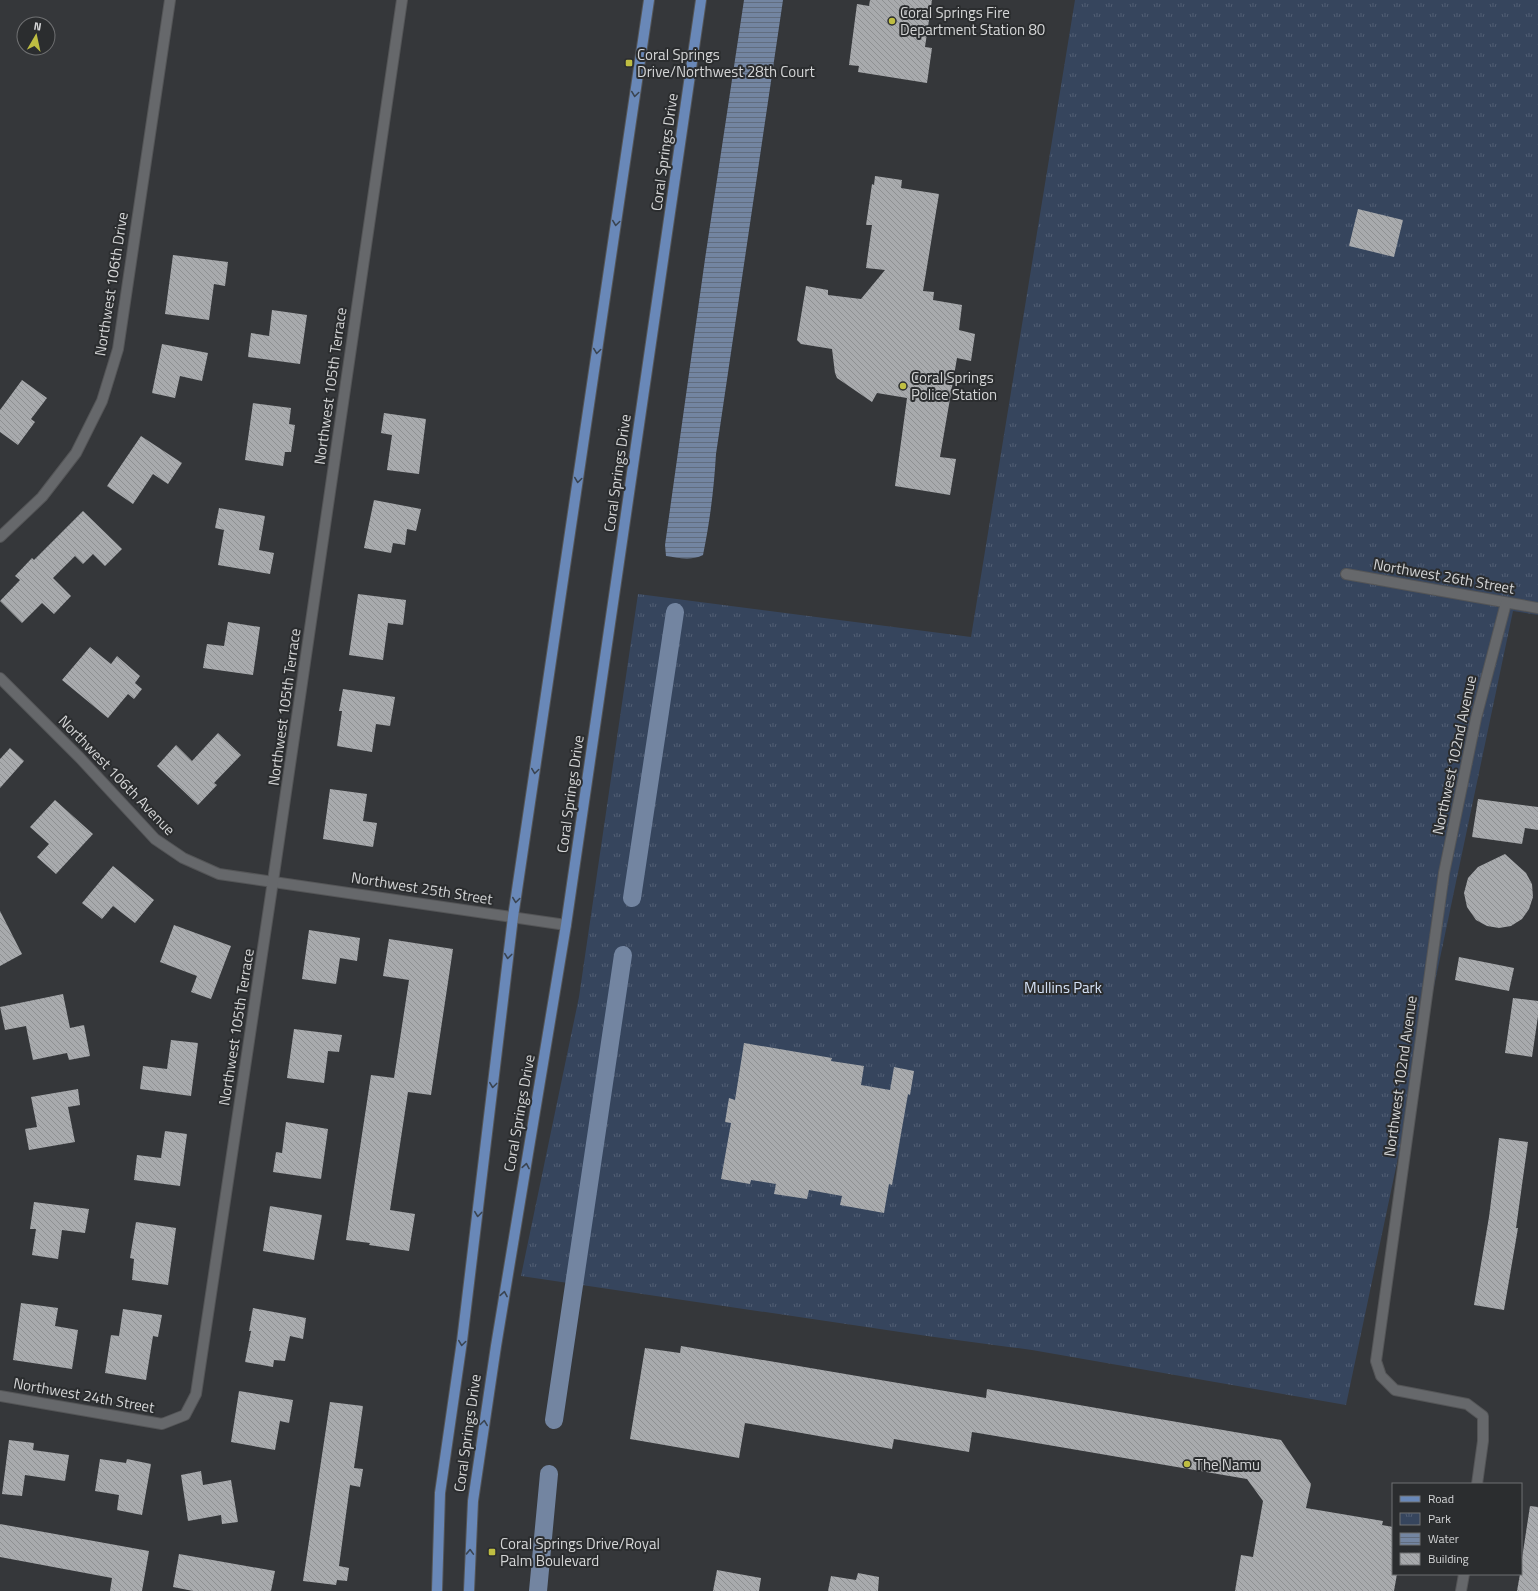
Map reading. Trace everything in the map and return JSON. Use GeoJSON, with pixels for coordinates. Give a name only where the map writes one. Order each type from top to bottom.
{"type":"FeatureCollection","features":[{"type":"Feature","properties":{"kind":"main road","name":"Coral Springs Drive"},"geometry":{"type":"LineString","coordinates":[[436,1591],[440,1493],[462,1341],[513,917],[649,0]]}},
{"type":"Feature","properties":{"kind":"main road","name":"Coral Springs Drive"},"geometry":{"type":"LineString","coordinates":[[469,1591],[472,1501],[496,1346],[566,925],[701,0]]}},
{"type":"Feature","properties":{"kind":"street","name":"Northwest 106th Drive"},"geometry":{"type":"LineString","coordinates":[[0,537],[42,497],[76,453],[104,394],[118,349],[170,0]]}},
{"type":"Feature","properties":{"kind":"street","name":"Northwest 105th Terrace"},"geometry":{"type":"LineString","coordinates":[[185,1415],[196,1394],[402,0]]}},
{"type":"Feature","properties":{"kind":"street","name":"Northwest 26th Street"},"geometry":{"type":"LineString","coordinates":[[1346,574],[1538,608]]}},
{"type":"Feature","properties":{"kind":"street","name":"Northwest 102nd Avenue"},"geometry":{"type":"LineString","coordinates":[[1477,1483],[1483,1441],[1483,1416],[1467,1404],[1395,1390],[1381,1376],[1376,1361],[1444,873],[1476,718],[1506,603]]}},
{"type":"Feature","properties":{"kind":"street","name":"Northwest 106th Avenue"},"geometry":{"type":"LineString","coordinates":[[0,678],[80,758],[155,839],[183,858],[219,874],[273,881]]}},
{"type":"Feature","properties":{"kind":"street","name":"Northwest 25th Street"},"geometry":{"type":"LineString","coordinates":[[273,881],[566,925]]}},
{"type":"Feature","properties":{"kind":"street","name":"Northwest 24th Street"},"geometry":{"type":"LineString","coordinates":[[0,1396],[162,1424],[185,1415]]}},
{"type":"Feature","properties":{"kind":"street"},"geometry":{"type":"LineString","coordinates":[[1461,1591],[1464,1575]]}},
{"type":"Feature","properties":{"kind":"green space","name":"Mullins Park"},"geometry":{"type":"Polygon","coordinates":[[[1075,0],[1538,0],[1538,615],[1513,611],[1346,1405],[1032,1350],[521,1276],[579,997],[638,594],[971,637],[1075,0]]]}},
{"type":"Feature","properties":{"kind":"water"},"geometry":{"type":"Polygon","coordinates":[[[744,0],[783,0],[716,454],[711,504],[703,555],[694,558],[680,558],[666,556],[665,545],[705,259],[744,0]]]}},
{"type":"Feature","properties":{"kind":"building"},"geometry":{"type":"Polygon","coordinates":[[[870,0],[932,0],[925,47],[932,48],[927,83],[858,72],[859,66],[849,65],[857,4],[869,6],[870,0]]]}},
{"type":"Feature","properties":{"kind":"building","name":"Coral Springs Police Station"},"geometry":{"type":"Polygon","coordinates":[[[875,176],[902,180],[901,188],[939,194],[923,291],[934,292],[933,300],[962,305],[959,330],[975,334],[971,361],[957,358],[940,457],[956,459],[950,495],[895,486],[907,398],[877,393],[872,402],[837,378],[832,349],[801,344],[797,340],[806,286],[828,290],[828,295],[861,299],[885,270],[866,268],[872,225],[866,225],[872,184],[874,185],[875,176]]]}},
{"type":"Feature","properties":{"kind":"building"},"geometry":{"type":"Polygon","coordinates":[[[1358,209],[1403,220],[1394,257],[1349,246],[1358,209]]]}},
{"type":"Feature","properties":{"kind":"building"},"geometry":{"type":"Polygon","coordinates":[[[173,255],[228,262],[225,286],[214,284],[209,320],[165,314],[173,255]]]}},
{"type":"Feature","properties":{"kind":"building"},"geometry":{"type":"Polygon","coordinates":[[[272,310],[307,315],[300,364],[248,357],[251,333],[269,336],[272,310]]]}},
{"type":"Feature","properties":{"kind":"building"},"geometry":{"type":"Polygon","coordinates":[[[162,344],[208,353],[202,381],[180,376],[175,398],[152,393],[162,344]]]}},
{"type":"Feature","properties":{"kind":"building"},"geometry":{"type":"Polygon","coordinates":[[[22,380],[47,398],[31,419],[35,422],[18,445],[0,432],[0,410],[22,380]]]}},
{"type":"Feature","properties":{"kind":"building"},"geometry":{"type":"Polygon","coordinates":[[[253,403],[291,408],[289,424],[295,425],[291,452],[285,452],[283,466],[245,460],[253,403]]]}},
{"type":"Feature","properties":{"kind":"building"},"geometry":{"type":"Polygon","coordinates":[[[384,413],[426,419],[419,474],[387,470],[392,435],[381,433],[384,413]]]}},
{"type":"Feature","properties":{"kind":"building"},"geometry":{"type":"Polygon","coordinates":[[[141,436],[182,463],[168,484],[153,474],[133,504],[107,486],[141,436]]]}},
{"type":"Feature","properties":{"kind":"building"},"geometry":{"type":"Polygon","coordinates":[[[374,500],[421,509],[416,531],[407,529],[405,545],[393,543],[391,553],[364,548],[374,500]]]}},
{"type":"Feature","properties":{"kind":"building"},"geometry":{"type":"Polygon","coordinates":[[[219,508],[265,516],[259,550],[274,553],[270,574],[218,565],[224,530],[215,528],[219,508]]]}},
{"type":"Feature","properties":{"kind":"building"},"geometry":{"type":"Polygon","coordinates":[[[83,511],[122,549],[105,566],[93,554],[83,564],[75,556],[53,578],[71,596],[54,614],[42,603],[22,623],[0,601],[20,580],[15,576],[32,558],[34,560],[83,511]]]}},
{"type":"Feature","properties":{"kind":"building"},"geometry":{"type":"Polygon","coordinates":[[[358,594],[406,600],[403,625],[388,623],[383,660],[349,655],[358,594]]]}},
{"type":"Feature","properties":{"kind":"building"},"geometry":{"type":"Polygon","coordinates":[[[228,622],[260,627],[253,675],[203,668],[207,644],[224,646],[228,622]]]}},
{"type":"Feature","properties":{"kind":"building"},"geometry":{"type":"Polygon","coordinates":[[[90,647],[111,664],[117,656],[140,676],[135,683],[142,689],[134,699],[128,694],[108,718],[62,680],[90,647]]]}},
{"type":"Feature","properties":{"kind":"building"},"geometry":{"type":"Polygon","coordinates":[[[343,689],[395,697],[390,726],[376,724],[372,752],[337,746],[342,711],[339,711],[343,689]]]}},
{"type":"Feature","properties":{"kind":"building"},"geometry":{"type":"Polygon","coordinates":[[[218,733],[241,755],[214,783],[217,785],[198,805],[157,766],[176,745],[192,761],[218,733]]]}},
{"type":"Feature","properties":{"kind":"building"},"geometry":{"type":"Polygon","coordinates":[[[10,748],[24,761],[0,788],[0,759],[10,748]]]}},
{"type":"Feature","properties":{"kind":"building"},"geometry":{"type":"Polygon","coordinates":[[[330,789],[367,794],[363,821],[377,823],[373,847],[323,839],[330,789]]]}},
{"type":"Feature","properties":{"kind":"building"},"geometry":{"type":"Polygon","coordinates":[[[1478,799],[1538,807],[1538,830],[1525,828],[1522,844],[1472,837],[1478,799]]]}},
{"type":"Feature","properties":{"kind":"building"},"geometry":{"type":"Polygon","coordinates":[[[55,800],[93,834],[56,874],[37,857],[49,844],[30,827],[55,800]]]}},
{"type":"Feature","properties":{"kind":"building"},"geometry":{"type":"Polygon","coordinates":[[[1505,854],[1526,873],[1532,884],[1533,897],[1529,909],[1522,919],[1511,926],[1499,928],[1487,926],[1476,920],[1467,907],[1464,893],[1468,878],[1478,867],[1505,854]]]}},
{"type":"Feature","properties":{"kind":"building"},"geometry":{"type":"Polygon","coordinates":[[[113,866],[154,900],[135,923],[113,906],[102,919],[82,903],[113,866]]]}},
{"type":"Feature","properties":{"kind":"building"},"geometry":{"type":"Polygon","coordinates":[[[0,911],[22,954],[0,966],[0,911]]]}},
{"type":"Feature","properties":{"kind":"building"},"geometry":{"type":"Polygon","coordinates":[[[174,925],[231,946],[211,999],[191,992],[197,976],[160,962],[174,925]]]}},
{"type":"Feature","properties":{"kind":"building"},"geometry":{"type":"Polygon","coordinates":[[[309,930],[360,938],[357,961],[340,958],[336,984],[302,979],[309,930]]]}},
{"type":"Feature","properties":{"kind":"building"},"geometry":{"type":"Polygon","coordinates":[[[389,939],[453,949],[431,1095],[408,1092],[390,1210],[415,1214],[409,1251],[346,1240],[371,1075],[394,1078],[409,980],[383,976],[389,939]]]}},
{"type":"Feature","properties":{"kind":"building"},"geometry":{"type":"Polygon","coordinates":[[[1459,957],[1514,968],[1509,991],[1455,980],[1459,957]]]}},
{"type":"Feature","properties":{"kind":"building"},"geometry":{"type":"Polygon","coordinates":[[[63,994],[70,1028],[84,1025],[90,1056],[69,1060],[67,1053],[33,1060],[26,1026],[5,1030],[0,1007],[63,994]]]}},
{"type":"Feature","properties":{"kind":"building"},"geometry":{"type":"Polygon","coordinates":[[[1513,998],[1538,1001],[1538,1016],[1532,1057],[1505,1053],[1513,998]]]}},
{"type":"Feature","properties":{"kind":"building"},"geometry":{"type":"Polygon","coordinates":[[[294,1029],[342,1035],[339,1052],[328,1051],[324,1083],[287,1078],[294,1029]]]}},
{"type":"Feature","properties":{"kind":"building"},"geometry":{"type":"Polygon","coordinates":[[[171,1040],[198,1043],[191,1096],[140,1089],[143,1066],[167,1069],[171,1040]]]}},
{"type":"Feature","properties":{"kind":"building"},"geometry":{"type":"Polygon","coordinates":[[[744,1043],[832,1058],[831,1061],[864,1066],[861,1085],[890,1090],[894,1067],[914,1071],[910,1095],[908,1094],[892,1185],[889,1184],[884,1213],[840,1205],[842,1196],[809,1190],[807,1199],[774,1194],[776,1184],[751,1180],[750,1184],[721,1179],[731,1123],[725,1122],[729,1098],[735,1100],[744,1043]]]}},
{"type":"Feature","properties":{"kind":"building"},"geometry":{"type":"Polygon","coordinates":[[[78,1089],[80,1105],[68,1107],[75,1142],[29,1150],[25,1129],[37,1127],[31,1097],[78,1089]]]}},
{"type":"Feature","properties":{"kind":"building"},"geometry":{"type":"Polygon","coordinates":[[[286,1122],[328,1129],[321,1179],[273,1172],[276,1152],[282,1153],[286,1122]]]}},
{"type":"Feature","properties":{"kind":"building"},"geometry":{"type":"Polygon","coordinates":[[[165,1131],[187,1134],[180,1186],[134,1180],[137,1155],[161,1158],[165,1131]]]}},
{"type":"Feature","properties":{"kind":"building"},"geometry":{"type":"Polygon","coordinates":[[[1499,1138],[1528,1142],[1516,1228],[1518,1228],[1504,1310],[1474,1305],[1489,1217],[1499,1138]]]}},
{"type":"Feature","properties":{"kind":"building"},"geometry":{"type":"Polygon","coordinates":[[[34,1202],[89,1209],[85,1233],[62,1230],[58,1259],[32,1255],[36,1229],[30,1229],[34,1202]]]}},
{"type":"Feature","properties":{"kind":"building"},"geometry":{"type":"Polygon","coordinates":[[[270,1206],[322,1215],[314,1260],[263,1251],[270,1206]]]}},
{"type":"Feature","properties":{"kind":"building"},"geometry":{"type":"Polygon","coordinates":[[[136,1222],[176,1228],[168,1285],[132,1280],[134,1259],[130,1258],[136,1222]]]}},
{"type":"Feature","properties":{"kind":"building"},"geometry":{"type":"Polygon","coordinates":[[[21,1303],[58,1308],[55,1326],[78,1330],[72,1369],[13,1360],[21,1303]]]}},
{"type":"Feature","properties":{"kind":"building"},"geometry":{"type":"Polygon","coordinates":[[[253,1308],[306,1318],[303,1339],[290,1336],[285,1361],[274,1360],[273,1367],[245,1362],[251,1331],[249,1331],[253,1308]]]}},
{"type":"Feature","properties":{"kind":"building"},"geometry":{"type":"Polygon","coordinates":[[[123,1309],[162,1315],[158,1337],[153,1336],[146,1380],[105,1373],[111,1335],[119,1336],[123,1309]]]}},
{"type":"Feature","properties":{"kind":"building"},"geometry":{"type":"Polygon","coordinates":[[[681,1346],[986,1398],[987,1389],[1281,1440],[1311,1484],[1306,1508],[1383,1521],[1382,1525],[1392,1527],[1392,1575],[1397,1575],[1394,1591],[1235,1591],[1241,1555],[1253,1557],[1263,1501],[1247,1479],[972,1432],[969,1452],[894,1439],[892,1449],[745,1423],[739,1458],[630,1439],[645,1348],[680,1353],[681,1346]]]}},
{"type":"Feature","properties":{"kind":"building"},"geometry":{"type":"Polygon","coordinates":[[[239,1391],[293,1400],[289,1423],[280,1421],[275,1450],[231,1442],[239,1391]]]}},
{"type":"Feature","properties":{"kind":"building"},"geometry":{"type":"Polygon","coordinates":[[[330,1402],[363,1406],[354,1468],[363,1469],[360,1487],[350,1485],[339,1566],[349,1568],[347,1581],[337,1580],[336,1585],[303,1581],[330,1402]]]}},
{"type":"Feature","properties":{"kind":"building"},"geometry":{"type":"Polygon","coordinates":[[[9,1440],[34,1443],[33,1450],[69,1455],[65,1481],[25,1475],[22,1496],[2,1494],[9,1440]]]}},
{"type":"Feature","properties":{"kind":"building"},"geometry":{"type":"Polygon","coordinates":[[[100,1459],[126,1463],[127,1459],[151,1464],[142,1515],[117,1510],[119,1495],[95,1491],[100,1459]]]}},
{"type":"Feature","properties":{"kind":"building"},"geometry":{"type":"Polygon","coordinates":[[[201,1471],[203,1485],[231,1480],[238,1522],[222,1524],[221,1515],[188,1521],[181,1475],[201,1471]]]}},
{"type":"Feature","properties":{"kind":"building"},"geometry":{"type":"Polygon","coordinates":[[[1530,1506],[1538,1507],[1538,1591],[1517,1591],[1520,1575],[1522,1575],[1522,1558],[1530,1506]]]}},
{"type":"Feature","properties":{"kind":"building"},"geometry":{"type":"Polygon","coordinates":[[[0,1524],[149,1551],[142,1591],[110,1591],[112,1578],[0,1557],[0,1524]]]}},
{"type":"Feature","properties":{"kind":"building"},"geometry":{"type":"Polygon","coordinates":[[[179,1554],[275,1571],[271,1591],[193,1591],[173,1587],[179,1554]]]}},
{"type":"Feature","properties":{"kind":"building"},"geometry":{"type":"Polygon","coordinates":[[[717,1570],[761,1578],[759,1591],[713,1591],[717,1570]]]}},
{"type":"Feature","properties":{"kind":"building"},"geometry":{"type":"Polygon","coordinates":[[[858,1573],[879,1577],[878,1591],[828,1591],[831,1576],[856,1580],[858,1573]]]}},
{"type":"Feature","properties":{"kind":"waterway"},"geometry":{"type":"LineString","coordinates":[[632,898],[675,612]]}},
{"type":"Feature","properties":{"kind":"waterway"},"geometry":{"type":"LineString","coordinates":[[554,1420],[623,955]]}},
{"type":"Feature","properties":{"kind":"waterway"},"geometry":{"type":"LineString","coordinates":[[538,1591],[549,1474]]}},
{"type":"Feature","properties":{"kind":"place","name":"Coral Springs Fire Department Station 80"},"geometry":{"type":"Point","coordinates":[892,21]}},
{"type":"Feature","properties":{"kind":"place","name":"Coral Springs Drive/Northwest 28th Court"},"geometry":{"type":"Point","coordinates":[629,63]}},
{"type":"Feature","properties":{"kind":"place","name":"Coral Springs Police Station"},"geometry":{"type":"Point","coordinates":[903,386]}},
{"type":"Feature","properties":{"kind":"place","name":"The Namu"},"geometry":{"type":"Point","coordinates":[1187,1464]}},
{"type":"Feature","properties":{"kind":"place","name":"Coral Springs Drive/Royal Palm Boulevard"},"geometry":{"type":"Point","coordinates":[492,1552]}}]}
